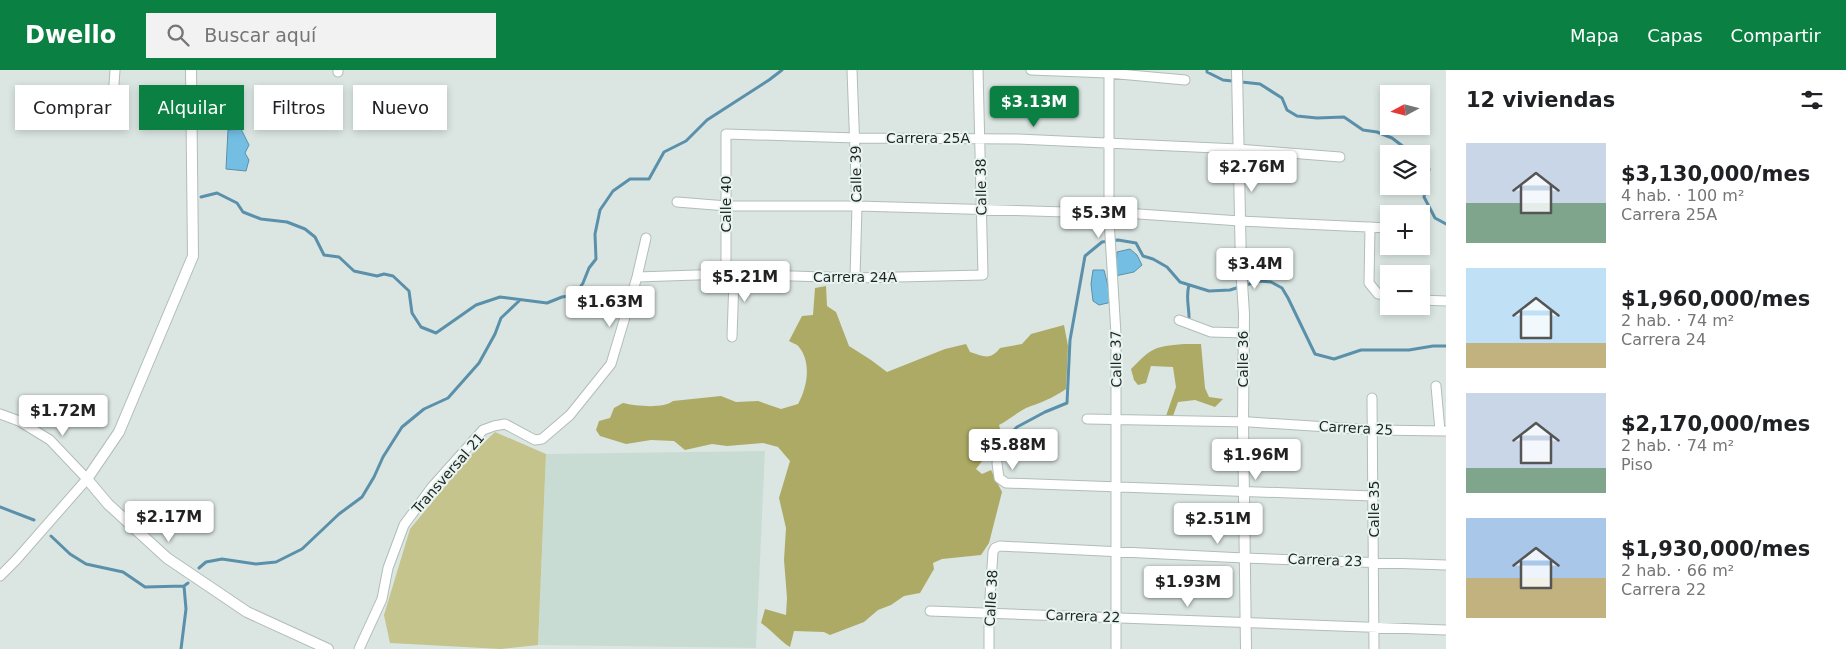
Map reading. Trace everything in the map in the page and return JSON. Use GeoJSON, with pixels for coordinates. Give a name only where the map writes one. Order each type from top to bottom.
{"type":"FeatureCollection","features":[{"type":"Feature","properties":{"kind":"street"},"geometry":{"type":"LineString","coordinates":[[114,85],[115,70]]}},
{"type":"Feature","properties":{"kind":"street"},"geometry":{"type":"LineString","coordinates":[[0,576],[87,479],[118,432],[193,256],[191,70]]}},
{"type":"Feature","properties":{"kind":"street","name":"Calle 39"},"geometry":{"type":"LineString","coordinates":[[852,70],[857,206],[855,278]]}},
{"type":"Feature","properties":{"kind":"street","name":"Calle 38"},"geometry":{"type":"LineString","coordinates":[[978,70],[983,275]]}},
{"type":"Feature","properties":{"kind":"street"},"geometry":{"type":"LineString","coordinates":[[1031,70],[1108,71],[1185,80]]}},
{"type":"Feature","properties":{"kind":"street","name":"Calle 36"},"geometry":{"type":"LineString","coordinates":[[1237,70],[1241,267],[1244,314],[1243,422],[1246,649]]}},
{"type":"Feature","properties":{"kind":"street","name":"Calle 37"},"geometry":{"type":"LineString","coordinates":[[1108,71],[1110,216],[1116,334],[1116,649]]}},
{"type":"Feature","properties":{"kind":"street","name":"Carrera 25A"},"geometry":{"type":"LineString","coordinates":[[726,134],[856,138],[980,138],[1238,149],[1340,157]]}},
{"type":"Feature","properties":{"kind":"street","name":"Calle 40"},"geometry":{"type":"LineString","coordinates":[[726,134],[729,274],[734,279],[732,337]]}},
{"type":"Feature","properties":{"kind":"street"},"geometry":{"type":"LineString","coordinates":[[677,202],[727,206],[857,206],[1066,212],[1110,216],[1380,228]]}},
{"type":"Feature","properties":{"kind":"street"},"geometry":{"type":"LineString","coordinates":[[1370,227],[1369,283],[1380,294]]}},
{"type":"Feature","properties":{"kind":"street","name":"Transversal 21"},"geometry":{"type":"LineString","coordinates":[[358,649],[382,599],[388,568],[404,525],[427,494],[483,430],[505,424],[535,440],[542,439],[570,415],[611,364],[637,277],[646,238]]}},
{"type":"Feature","properties":{"kind":"street","name":"Carrera 24A"},"geometry":{"type":"LineString","coordinates":[[637,277],[729,274],[855,278],[983,275]]}},
{"type":"Feature","properties":{"kind":"street"},"geometry":{"type":"LineString","coordinates":[[1430,300],[1446,301]]}},
{"type":"Feature","properties":{"kind":"street"},"geometry":{"type":"LineString","coordinates":[[1179,320],[1211,332],[1244,334]]}},
{"type":"Feature","properties":{"kind":"street"},"geometry":{"type":"LineString","coordinates":[[1436,386],[1443,431]]}},
{"type":"Feature","properties":{"kind":"street","name":"Calle 35"},"geometry":{"type":"LineString","coordinates":[[1372,398],[1374,430],[1374,649]]}},
{"type":"Feature","properties":{"kind":"street"},"geometry":{"type":"LineString","coordinates":[[0,414],[19,421],[50,440],[108,504],[167,558],[247,612],[331,648]]}},
{"type":"Feature","properties":{"kind":"street","name":"Carrera 25"},"geometry":{"type":"LineString","coordinates":[[1086,419],[1243,422],[1374,430],[1443,431]]}},
{"type":"Feature","properties":{"kind":"street"},"geometry":{"type":"LineString","coordinates":[[997,463],[999,478],[1006,483],[1026,482],[1373,496]]}},
{"type":"Feature","properties":{"kind":"street","name":"Carrera 23"},"geometry":{"type":"LineString","coordinates":[[996,548],[1000,546],[1244,558],[1446,565]]}},
{"type":"Feature","properties":{"kind":"street","name":"Calle 38"},"geometry":{"type":"LineString","coordinates":[[989,649],[989,612],[993,554],[996,548]]}},
{"type":"Feature","properties":{"kind":"street","name":"Carrera 22"},"geometry":{"type":"LineString","coordinates":[[930,611],[1446,630]]}},
{"type":"Feature","properties":{"kind":"shaded area"},"geometry":{"type":"Polygon","coordinates":[[[826,286],[827,306],[836,312],[849,346],[887,372],[945,349],[966,344],[970,352],[990,356],[1000,348],[1022,344],[1031,334],[1064,325],[1068,346],[1066,389],[1026,408],[999,425],[1006,449],[1003,460],[992,460],[986,456],[976,469],[982,474],[991,470],[1002,492],[989,543],[981,555],[942,559],[933,563],[934,569],[920,593],[904,596],[891,605],[878,610],[864,622],[830,635],[824,632],[794,631],[790,647],[761,623],[765,609],[786,615],[787,598],[784,560],[786,528],[779,498],[790,461],[778,447],[763,443],[727,446],[712,444],[685,450],[674,441],[651,440],[626,444],[600,436],[596,430],[599,421],[610,418],[614,408],[623,403],[656,406],[669,404],[673,401],[721,396],[736,402],[758,401],[781,409],[798,404],[806,383],[806,360],[799,347],[789,341],[802,316],[813,315],[815,288],[826,286]]]}},
{"type":"Feature","properties":{"kind":"shaded area"},"geometry":{"type":"Polygon","coordinates":[[[1184,344],[1201,344],[1205,388],[1209,397],[1223,399],[1215,407],[1195,400],[1178,402],[1173,416],[1166,416],[1176,387],[1173,367],[1151,366],[1146,383],[1138,385],[1134,380],[1131,369],[1154,349],[1184,344]]]}},
{"type":"Feature","properties":{"kind":"shaded area"},"geometry":{"type":"Polygon","coordinates":[[[495,432],[546,454],[538,645],[501,649],[390,643],[384,615],[410,529],[471,455],[495,432]]]}},
{"type":"Feature","properties":{"kind":"shaded area"},"geometry":{"type":"Polygon","coordinates":[[[765,451],[756,648],[538,645],[546,454],[765,451]]]}},
{"type":"Feature","properties":{"kind":"water"},"geometry":{"type":"Polygon","coordinates":[[[228,130],[242,130],[249,145],[245,153],[249,160],[246,171],[226,169],[228,130]]]}},
{"type":"Feature","properties":{"kind":"water"},"geometry":{"type":"Polygon","coordinates":[[[1130,249],[1137,255],[1142,265],[1134,272],[1115,276],[1117,252],[1130,249]]]}},
{"type":"Feature","properties":{"kind":"water"},"geometry":{"type":"Polygon","coordinates":[[[1093,270],[1104,270],[1112,302],[1099,305],[1093,301],[1091,284],[1093,270]]]}},
{"type":"Feature","properties":{"kind":"waterway"},"geometry":{"type":"LineString","coordinates":[[201,197],[217,193],[237,203],[243,212],[261,219],[287,222],[305,229],[315,237],[324,255],[339,257],[354,271],[377,276],[384,274],[393,276],[409,291],[412,313],[421,327],[436,333],[476,305],[500,297],[547,303],[562,297],[575,295],[583,283],[589,268],[596,259],[595,234],[600,210],[613,191],[630,179],[649,179],[664,152],[686,141],[707,120],[782,70]]}},
{"type":"Feature","properties":{"kind":"waterway"},"geometry":{"type":"LineString","coordinates":[[1207,70],[1207,72],[1223,80],[1260,84],[1282,98],[1287,110],[1297,116],[1317,118],[1344,117],[1363,130],[1377,132],[1392,138],[1401,145]]}},
{"type":"Feature","properties":{"kind":"waterway"},"geometry":{"type":"LineString","coordinates":[[1424,195],[1435,218],[1446,224]]}},
{"type":"Feature","properties":{"kind":"waterway"},"geometry":{"type":"LineString","coordinates":[[997,463],[999,445],[1017,427],[1067,403],[1070,340],[1085,256],[1102,242],[1118,240],[1136,243],[1143,256],[1167,267],[1180,282],[1209,291],[1230,290],[1259,281],[1271,282],[1282,288],[1315,354],[1334,359],[1361,350],[1409,350],[1446,346]]}},
{"type":"Feature","properties":{"kind":"waterway"},"geometry":{"type":"LineString","coordinates":[[1189,285],[1187,294],[1189,322]]}},
{"type":"Feature","properties":{"kind":"waterway"},"geometry":{"type":"LineString","coordinates":[[199,568],[206,562],[222,559],[256,564],[276,562],[302,549],[339,514],[362,497],[383,457],[402,427],[424,409],[448,398],[479,363],[495,334],[501,318],[519,301]]}},
{"type":"Feature","properties":{"kind":"waterway"},"geometry":{"type":"LineString","coordinates":[[0,507],[34,520]]}},
{"type":"Feature","properties":{"kind":"waterway"},"geometry":{"type":"LineString","coordinates":[[51,536],[70,554],[86,564],[123,572],[145,587],[184,586],[188,583]]}},
{"type":"Feature","properties":{"kind":"waterway"},"geometry":{"type":"LineString","coordinates":[[181,649],[186,609],[184,586]]}}]}
